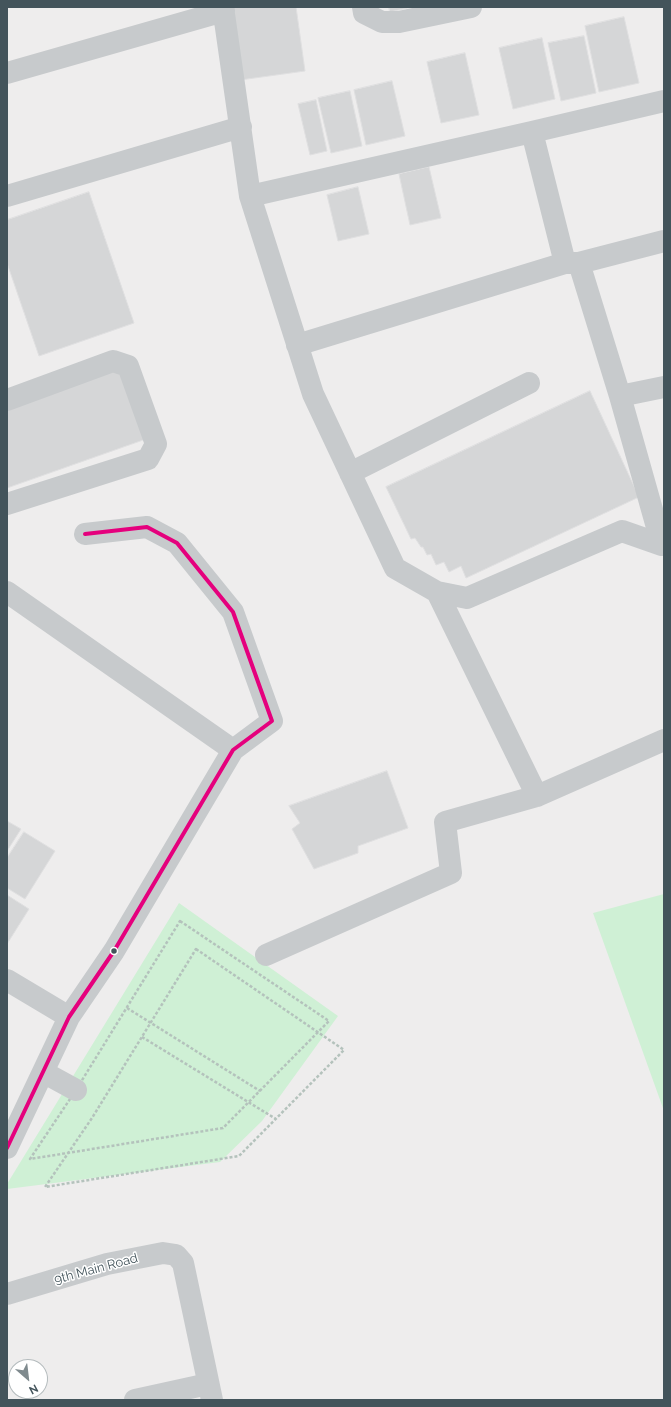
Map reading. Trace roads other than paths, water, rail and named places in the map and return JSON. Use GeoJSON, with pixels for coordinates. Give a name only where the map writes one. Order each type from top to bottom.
{"type":"FeatureCollection","features":[{"type":"Feature","properties":{"kind":"street"},"geometry":{"type":"LineString","coordinates":[[363,7],[364,13],[382,22],[399,22],[471,7]]}},
{"type":"Feature","properties":{"kind":"street"},"geometry":{"type":"LineString","coordinates":[[7,73],[224,9],[250,196],[313,394],[395,568],[438,592],[467,598],[622,531],[663,546]]}},
{"type":"Feature","properties":{"kind":"street"},"geometry":{"type":"LineString","coordinates":[[250,196],[664,101]]}},
{"type":"Feature","properties":{"kind":"street"},"geometry":{"type":"LineString","coordinates":[[7,196],[240,127]]}},
{"type":"Feature","properties":{"kind":"street"},"geometry":{"type":"LineString","coordinates":[[532,132],[572,263],[620,396],[663,546]]}},
{"type":"Feature","properties":{"kind":"street"},"geometry":{"type":"LineString","coordinates":[[297,345],[572,263],[664,241]]}},
{"type":"Feature","properties":{"kind":"street"},"geometry":{"type":"LineString","coordinates":[[7,400],[113,361],[128,366],[156,444],[148,459],[7,504]]}},
{"type":"Feature","properties":{"kind":"street"},"geometry":{"type":"LineString","coordinates":[[350,472],[529,383]]}},
{"type":"Feature","properties":{"kind":"street"},"geometry":{"type":"LineString","coordinates":[[620,396],[664,387]]}},
{"type":"Feature","properties":{"kind":"street"},"geometry":{"type":"LineString","coordinates":[[7,1148],[69,1017],[114,951],[233,750],[272,721],[233,612],[177,543],[147,527],[85,534]]}},
{"type":"Feature","properties":{"kind":"street"},"geometry":{"type":"LineString","coordinates":[[7,592],[233,750]]}},
{"type":"Feature","properties":{"kind":"street"},"geometry":{"type":"LineString","coordinates":[[438,592],[537,796]]}},
{"type":"Feature","properties":{"kind":"street"},"geometry":{"type":"LineString","coordinates":[[266,955],[451,873],[445,822],[537,796],[664,740]]}},
{"type":"Feature","properties":{"kind":"street"},"geometry":{"type":"LineString","coordinates":[[7,980],[69,1017]]}},
{"type":"Feature","properties":{"kind":"street"},"geometry":{"type":"LineString","coordinates":[[43,1072],[76,1090]]}},
{"type":"Feature","properties":{"kind":"street","name":"9th Main Road"},"geometry":{"type":"LineString","coordinates":[[7,1294],[107,1264],[163,1253],[176,1255],[183,1263],[210,1392]]}},
{"type":"Feature","properties":{"kind":"street"},"geometry":{"type":"LineString","coordinates":[[135,1400],[210,1392]]}}]}
